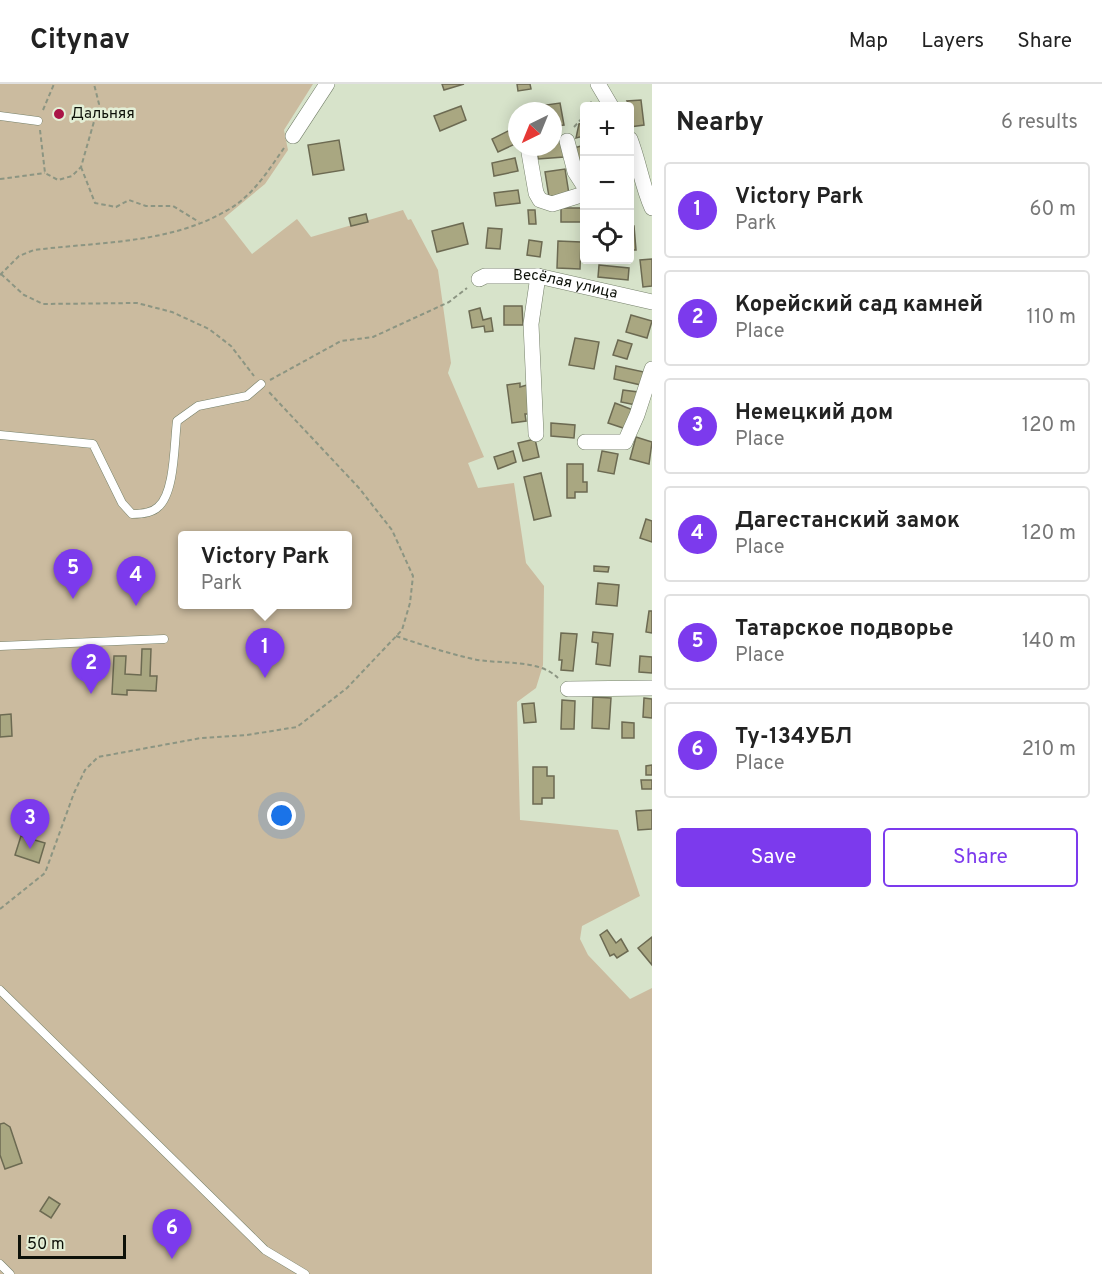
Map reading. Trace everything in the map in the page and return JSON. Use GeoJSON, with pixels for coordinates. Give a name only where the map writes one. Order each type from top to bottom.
{"type":"FeatureCollection","features":[{"type":"Feature","properties":{"kind":"street"},"geometry":{"type":"LineString","coordinates":[[293,136],[327,84]]}},
{"type":"Feature","properties":{"kind":"street"},"geometry":{"type":"LineString","coordinates":[[598,84],[609,102]]}},
{"type":"Feature","properties":{"kind":"street"},"geometry":{"type":"LineString","coordinates":[[567,141],[575,172],[580,179]]}},
{"type":"Feature","properties":{"kind":"street"},"geometry":{"type":"LineString","coordinates":[[530,156],[536,193],[540,200],[552,204],[580,196]]}},
{"type":"Feature","properties":{"kind":"street"},"geometry":{"type":"LineString","coordinates":[[634,164],[652,208]]}},
{"type":"Feature","properties":{"kind":"street","name":"Весёлая улица"},"geometry":{"type":"LineString","coordinates":[[479,279],[485,276],[538,276],[652,302]]}},
{"type":"Feature","properties":{"kind":"street"},"geometry":{"type":"LineString","coordinates":[[536,434],[531,324],[538,276]]}},
{"type":"Feature","properties":{"kind":"street"},"geometry":{"type":"LineString","coordinates":[[585,442],[625,442],[637,415],[652,369]]}},
{"type":"Feature","properties":{"kind":"street"},"geometry":{"type":"LineString","coordinates":[[568,689],[652,688]]}},
{"type":"Feature","properties":{"kind":"lane"},"geometry":{"type":"LineString","coordinates":[[0,116],[38,121]]}},
{"type":"Feature","properties":{"kind":"lane"},"geometry":{"type":"LineString","coordinates":[[0,435],[93,444],[122,503],[132,514],[143,514],[157,509],[167,498],[177,421],[198,406],[247,396],[261,384]]}},
{"type":"Feature","properties":{"kind":"lane"},"geometry":{"type":"LineString","coordinates":[[0,646],[165,639]]}},
{"type":"Feature","properties":{"kind":"lane"},"geometry":{"type":"LineString","coordinates":[[0,990],[265,1250],[305,1274]]}},
{"type":"Feature","properties":{"kind":"lane"},"geometry":{"type":"LineString","coordinates":[[0,1264],[10,1274]]}},
{"type":"Feature","properties":{"kind":"path"},"geometry":{"type":"LineString","coordinates":[[45,173],[38,121],[54,84]]}},
{"type":"Feature","properties":{"kind":"path"},"geometry":{"type":"LineString","coordinates":[[0,179],[45,173],[58,180],[72,176],[81,167],[99,104],[94,84]]}},
{"type":"Feature","properties":{"kind":"path"},"geometry":{"type":"LineString","coordinates":[[0,909],[45,873],[74,793],[86,770],[98,757],[201,738],[247,735],[297,727],[347,687],[402,630],[410,603],[413,576],[392,530],[359,488],[261,384],[231,346],[209,329],[172,312],[137,303],[43,304],[24,295],[1,275],[19,256],[34,250],[130,240],[167,233],[226,211],[262,181],[293,136]]}},
{"type":"Feature","properties":{"kind":"path"},"geometry":{"type":"LineString","coordinates":[[81,167],[95,203],[116,207],[129,200],[146,206],[173,206],[199,222]]}},
{"type":"Feature","properties":{"kind":"path"},"geometry":{"type":"LineString","coordinates":[[261,384],[341,341],[373,337],[449,302],[479,279]]}},
{"type":"Feature","properties":{"kind":"path"},"geometry":{"type":"LineString","coordinates":[[396,636],[477,660],[538,666],[550,670],[568,689]]}},
{"type":"Feature","properties":{"kind":"shaded area"},"geometry":{"type":"Polygon","coordinates":[[[0,84],[313,84],[284,130],[288,150],[265,184],[224,218],[252,254],[297,219],[311,237],[403,210],[408,220],[411,219],[438,270],[451,363],[448,373],[484,457],[468,463],[478,488],[514,483],[526,563],[544,586],[543,665],[536,688],[517,702],[520,820],[618,830],[640,896],[582,926],[580,939],[588,955],[630,999],[652,988],[652,1274],[0,1274],[0,84]]]}},
{"type":"Feature","properties":{"kind":"building"},"geometry":{"type":"Polygon","coordinates":[[[442,84],[464,84],[444,90],[442,84]]]}},
{"type":"Feature","properties":{"kind":"building"},"geometry":{"type":"Polygon","coordinates":[[[517,84],[530,84],[531,89],[518,91],[517,84]]]}},
{"type":"Feature","properties":{"kind":"building"},"geometry":{"type":"Polygon","coordinates":[[[641,100],[644,125],[634,126],[634,102],[627,101],[641,100]]]}},
{"type":"Feature","properties":{"kind":"building"},"geometry":{"type":"Polygon","coordinates":[[[461,106],[466,120],[440,131],[434,116],[461,106]]]}},
{"type":"Feature","properties":{"kind":"building"},"geometry":{"type":"Polygon","coordinates":[[[579,124],[580,137],[576,138],[579,124]]]}},
{"type":"Feature","properties":{"kind":"building"},"geometry":{"type":"Polygon","coordinates":[[[508,131],[508,147],[498,152],[492,139],[508,131]]]}},
{"type":"Feature","properties":{"kind":"building"},"geometry":{"type":"Polygon","coordinates":[[[339,140],[344,170],[313,175],[308,145],[339,140]]]}},
{"type":"Feature","properties":{"kind":"building"},"geometry":{"type":"Polygon","coordinates":[[[562,141],[564,157],[538,159],[538,156],[562,156],[562,141]]]}},
{"type":"Feature","properties":{"kind":"building"},"geometry":{"type":"Polygon","coordinates":[[[580,146],[580,169],[577,170],[571,149],[580,146]]]}},
{"type":"Feature","properties":{"kind":"building"},"geometry":{"type":"Polygon","coordinates":[[[515,158],[518,171],[494,176],[492,163],[515,158]]]}},
{"type":"Feature","properties":{"kind":"building"},"geometry":{"type":"Polygon","coordinates":[[[565,169],[569,194],[549,197],[545,172],[565,169]]]}},
{"type":"Feature","properties":{"kind":"building"},"geometry":{"type":"Polygon","coordinates":[[[518,190],[520,203],[496,206],[494,193],[518,190]]]}},
{"type":"Feature","properties":{"kind":"building"},"geometry":{"type":"Polygon","coordinates":[[[561,208],[580,208],[580,222],[561,222],[561,208]]]}},
{"type":"Feature","properties":{"kind":"building"},"geometry":{"type":"Polygon","coordinates":[[[528,210],[535,210],[536,224],[529,224],[528,210]]]}},
{"type":"Feature","properties":{"kind":"building"},"geometry":{"type":"Polygon","coordinates":[[[366,214],[368,222],[351,226],[349,218],[366,214]]]}},
{"type":"Feature","properties":{"kind":"building"},"geometry":{"type":"Polygon","coordinates":[[[463,223],[468,244],[437,252],[432,231],[463,223]]]}},
{"type":"Feature","properties":{"kind":"building"},"geometry":{"type":"Polygon","coordinates":[[[634,226],[636,250],[634,250],[634,226]]]}},
{"type":"Feature","properties":{"kind":"building"},"geometry":{"type":"Polygon","coordinates":[[[488,228],[502,229],[500,249],[486,248],[488,228]]]}},
{"type":"Feature","properties":{"kind":"building"},"geometry":{"type":"Polygon","coordinates":[[[529,240],[542,242],[540,257],[527,255],[529,240]]]}},
{"type":"Feature","properties":{"kind":"building"},"geometry":{"type":"Polygon","coordinates":[[[558,241],[580,242],[580,269],[557,268],[558,241]]]}},
{"type":"Feature","properties":{"kind":"building"},"geometry":{"type":"Polygon","coordinates":[[[652,259],[652,286],[643,287],[640,260],[652,259]]]}},
{"type":"Feature","properties":{"kind":"building"},"geometry":{"type":"Polygon","coordinates":[[[599,265],[629,268],[628,280],[598,277],[599,265]]]}},
{"type":"Feature","properties":{"kind":"building"},"geometry":{"type":"Polygon","coordinates":[[[504,306],[522,306],[523,325],[504,325],[504,306]]]}},
{"type":"Feature","properties":{"kind":"building"},"geometry":{"type":"Polygon","coordinates":[[[480,308],[483,320],[491,318],[493,331],[485,332],[484,326],[472,328],[469,311],[480,308]]]}},
{"type":"Feature","properties":{"kind":"building"},"geometry":{"type":"Polygon","coordinates":[[[631,315],[652,321],[647,338],[626,332],[631,315]]]}},
{"type":"Feature","properties":{"kind":"building"},"geometry":{"type":"Polygon","coordinates":[[[575,338],[599,342],[594,369],[569,365],[575,338]]]}},
{"type":"Feature","properties":{"kind":"building"},"geometry":{"type":"Polygon","coordinates":[[[618,340],[632,344],[627,359],[613,355],[618,340]]]}},
{"type":"Feature","properties":{"kind":"building"},"geometry":{"type":"Polygon","coordinates":[[[616,366],[644,372],[641,385],[614,379],[616,366]]]}},
{"type":"Feature","properties":{"kind":"building"},"geometry":{"type":"Polygon","coordinates":[[[520,383],[520,387],[527,385],[531,414],[525,414],[526,421],[512,423],[507,385],[520,383]]]}},
{"type":"Feature","properties":{"kind":"building"},"geometry":{"type":"Polygon","coordinates":[[[623,390],[638,392],[636,405],[621,402],[623,390]]]}},
{"type":"Feature","properties":{"kind":"building"},"geometry":{"type":"Polygon","coordinates":[[[615,403],[633,410],[626,429],[608,423],[615,403]]]}},
{"type":"Feature","properties":{"kind":"building"},"geometry":{"type":"Polygon","coordinates":[[[551,423],[575,425],[574,438],[551,436],[551,423]]]}},
{"type":"Feature","properties":{"kind":"building"},"geometry":{"type":"Polygon","coordinates":[[[636,437],[652,442],[649,464],[630,459],[636,437]]]}},
{"type":"Feature","properties":{"kind":"building"},"geometry":{"type":"Polygon","coordinates":[[[535,439],[539,457],[523,461],[518,443],[535,439]]]}},
{"type":"Feature","properties":{"kind":"building"},"geometry":{"type":"Polygon","coordinates":[[[513,451],[516,462],[498,469],[494,457],[513,451]]]}},
{"type":"Feature","properties":{"kind":"building"},"geometry":{"type":"Polygon","coordinates":[[[602,451],[618,454],[614,474],[598,471],[602,451]]]}},
{"type":"Feature","properties":{"kind":"building"},"geometry":{"type":"Polygon","coordinates":[[[567,464],[583,464],[583,482],[587,482],[587,492],[575,492],[575,498],[567,498],[567,464]]]}},
{"type":"Feature","properties":{"kind":"building"},"geometry":{"type":"Polygon","coordinates":[[[541,473],[551,516],[534,520],[524,477],[541,473]]]}},
{"type":"Feature","properties":{"kind":"building"},"geometry":{"type":"Polygon","coordinates":[[[646,519],[652,521],[652,542],[640,538],[646,519]]]}},
{"type":"Feature","properties":{"kind":"building"},"geometry":{"type":"Polygon","coordinates":[[[594,566],[609,567],[608,572],[594,571],[594,566]]]}},
{"type":"Feature","properties":{"kind":"building"},"geometry":{"type":"Polygon","coordinates":[[[598,583],[619,585],[617,606],[596,604],[598,583]]]}},
{"type":"Feature","properties":{"kind":"building"},"geometry":{"type":"Polygon","coordinates":[[[649,611],[652,611],[652,633],[646,632],[649,611]]]}},
{"type":"Feature","properties":{"kind":"building"},"geometry":{"type":"Polygon","coordinates":[[[593,632],[613,634],[610,666],[596,664],[598,643],[592,642],[593,632]]]}},
{"type":"Feature","properties":{"kind":"building"},"geometry":{"type":"Polygon","coordinates":[[[561,633],[577,634],[573,671],[561,670],[562,660],[559,660],[561,633]]]}},
{"type":"Feature","properties":{"kind":"building"},"geometry":{"type":"Polygon","coordinates":[[[142,649],[151,649],[150,676],[157,676],[156,691],[127,690],[127,695],[112,694],[114,656],[126,656],[125,674],[141,675],[142,649]]]}},
{"type":"Feature","properties":{"kind":"building"},"geometry":{"type":"Polygon","coordinates":[[[640,656],[652,657],[652,673],[639,672],[640,656]]]}},
{"type":"Feature","properties":{"kind":"building"},"geometry":{"type":"Polygon","coordinates":[[[593,697],[611,698],[609,729],[592,728],[593,697]]]}},
{"type":"Feature","properties":{"kind":"building"},"geometry":{"type":"Polygon","coordinates":[[[644,698],[652,699],[652,718],[643,717],[644,698]]]}},
{"type":"Feature","properties":{"kind":"building"},"geometry":{"type":"Polygon","coordinates":[[[562,700],[575,701],[574,729],[561,729],[562,700]]]}},
{"type":"Feature","properties":{"kind":"building"},"geometry":{"type":"Polygon","coordinates":[[[534,703],[536,722],[524,723],[522,704],[534,703]]]}},
{"type":"Feature","properties":{"kind":"building"},"geometry":{"type":"Polygon","coordinates":[[[11,714],[12,736],[0,737],[0,715],[11,714]]]}},
{"type":"Feature","properties":{"kind":"building"},"geometry":{"type":"Polygon","coordinates":[[[622,722],[634,723],[634,738],[622,738],[622,722]]]}},
{"type":"Feature","properties":{"kind":"building"},"geometry":{"type":"Polygon","coordinates":[[[652,765],[652,775],[646,775],[646,766],[652,765]]]}},
{"type":"Feature","properties":{"kind":"building"},"geometry":{"type":"Polygon","coordinates":[[[533,767],[547,767],[547,776],[554,776],[554,798],[542,798],[542,804],[533,804],[533,767]]]}},
{"type":"Feature","properties":{"kind":"building"},"geometry":{"type":"Polygon","coordinates":[[[641,780],[652,780],[652,789],[642,789],[641,780]]]}},
{"type":"Feature","properties":{"kind":"building"},"geometry":{"type":"Polygon","coordinates":[[[652,810],[652,829],[638,830],[636,811],[652,810]]]}},
{"type":"Feature","properties":{"kind":"building"},"geometry":{"type":"Polygon","coordinates":[[[21,836],[45,843],[39,863],[15,855],[21,836]]]}},
{"type":"Feature","properties":{"kind":"building"},"geometry":{"type":"Polygon","coordinates":[[[607,930],[616,943],[621,939],[628,951],[617,958],[614,954],[610,956],[600,935],[607,930]]]}},
{"type":"Feature","properties":{"kind":"building"},"geometry":{"type":"Polygon","coordinates":[[[652,937],[652,965],[638,948],[652,937]]]}},
{"type":"Feature","properties":{"kind":"building"},"geometry":{"type":"Polygon","coordinates":[[[4,1123],[10,1127],[22,1163],[5,1169],[0,1155],[0,1124],[4,1123]]]}},
{"type":"Feature","properties":{"kind":"building"},"geometry":{"type":"Polygon","coordinates":[[[49,1197],[60,1204],[51,1218],[40,1211],[49,1197]]]}},
{"type":"Feature","properties":{"kind":"place","name":"Дальняя"},"geometry":{"type":"Point","coordinates":[59,114]}},
{"type":"Feature","properties":{"kind":"place","name":"Татарское подворье"},"geometry":{"type":"Point","coordinates":[73,599]}},
{"type":"Feature","properties":{"kind":"place","name":"Дагестанский замок"},"geometry":{"type":"Point","coordinates":[136,606]}},
{"type":"Feature","properties":{"kind":"place","name":"Victory Park"},"geometry":{"type":"Point","coordinates":[265,678]}},
{"type":"Feature","properties":{"kind":"place","name":"Корейский сад камней"},"geometry":{"type":"Point","coordinates":[91,694]}},
{"type":"Feature","properties":{"kind":"place","name":"Немецкий дом"},"geometry":{"type":"Point","coordinates":[30,849]}},
{"type":"Feature","properties":{"kind":"place","name":"Ту-134УБЛ"},"geometry":{"type":"Point","coordinates":[172,1259]}}]}
